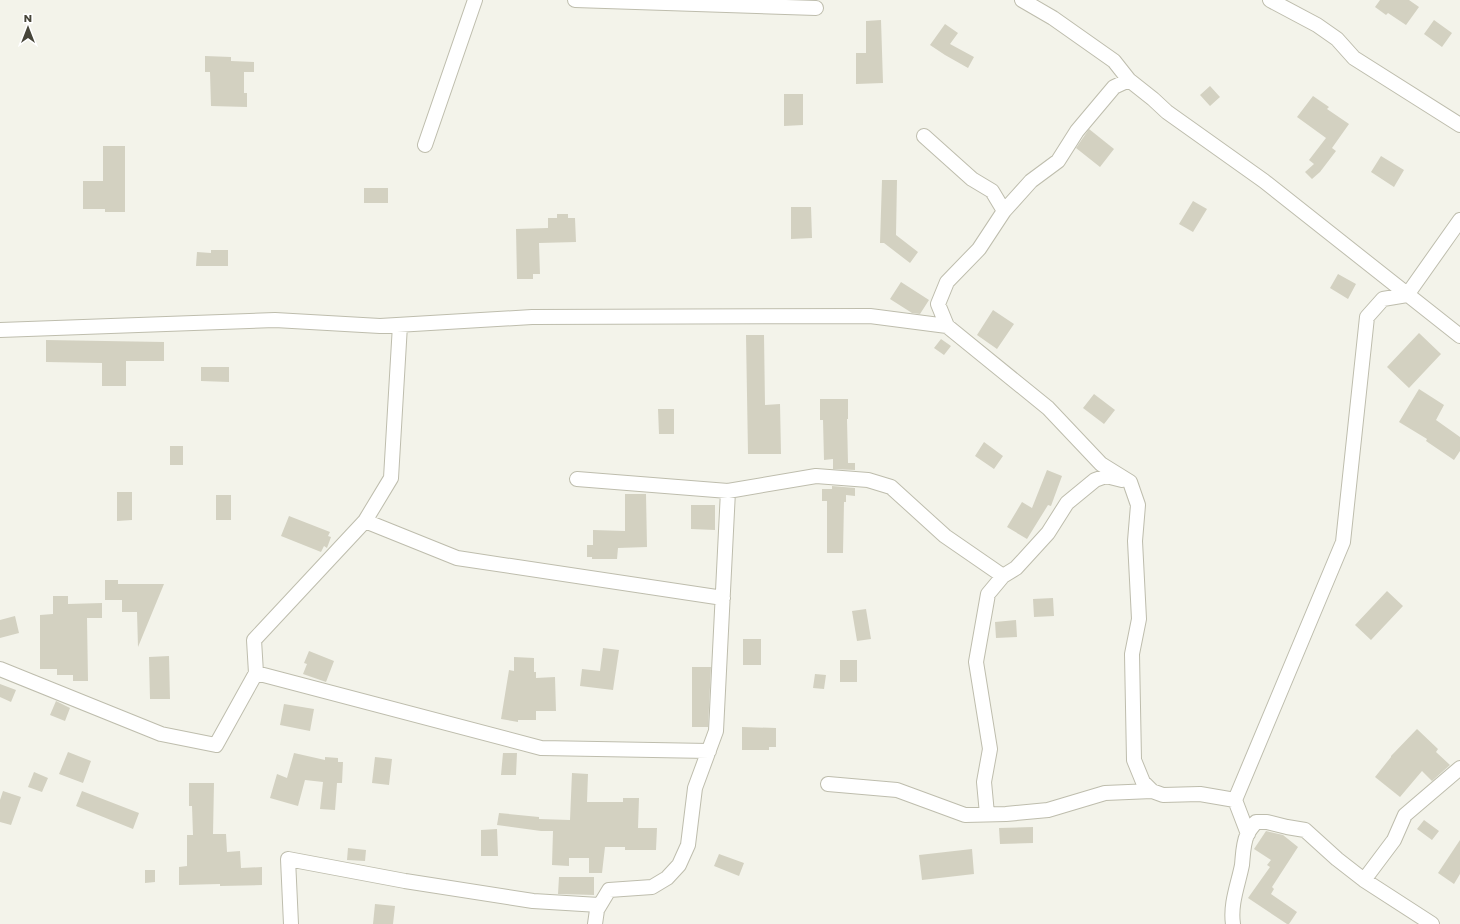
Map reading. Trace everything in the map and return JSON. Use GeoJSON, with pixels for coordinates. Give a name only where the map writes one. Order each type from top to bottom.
{"type":"FeatureCollection","features":[{"type":"Feature","properties":{"kind":"street"},"geometry":{"type":"LineString","coordinates":[[425,145],[475,0]]}},
{"type":"Feature","properties":{"kind":"street"},"geometry":{"type":"LineString","coordinates":[[575,0],[816,8]]}},
{"type":"Feature","properties":{"kind":"street"},"geometry":{"type":"LineString","coordinates":[[1022,0],[1053,18],[1114,61],[1129,80],[1167,112],[1264,181],[1406,295],[1460,336]]}},
{"type":"Feature","properties":{"kind":"street"},"geometry":{"type":"LineString","coordinates":[[1270,0],[1317,25],[1337,39],[1354,58],[1460,125]]}},
{"type":"Feature","properties":{"kind":"street"},"geometry":{"type":"LineString","coordinates":[[1129,80],[1114,87],[1077,131],[1058,161],[1031,182],[1004,211],[979,249],[946,282],[938,304],[946,326],[1048,408],[1101,464],[1130,482],[1138,505],[1135,541],[1139,619],[1132,654],[1134,760],[1143,782],[1152,791],[1162,795],[1200,794],[1235,800]]}},
{"type":"Feature","properties":{"kind":"street"},"geometry":{"type":"LineString","coordinates":[[924,136],[972,179],[992,191],[1004,211]]}},
{"type":"Feature","properties":{"kind":"street"},"geometry":{"type":"LineString","coordinates":[[1248,834],[1235,800],[1343,542],[1367,316],[1383,298],[1406,295],[1460,220]]}},
{"type":"Feature","properties":{"kind":"street"},"geometry":{"type":"LineString","coordinates":[[0,330],[275,320],[380,326],[532,317],[870,316],[946,326]]}},
{"type":"Feature","properties":{"kind":"street"},"geometry":{"type":"LineString","coordinates":[[0,670],[161,734],[216,745],[256,673],[254,640],[365,521],[391,478],[400,325]]}},
{"type":"Feature","properties":{"kind":"street"},"geometry":{"type":"LineString","coordinates":[[577,479],[728,491],[816,476],[868,480],[891,487],[945,536],[1003,576]]}},
{"type":"Feature","properties":{"kind":"street"},"geometry":{"type":"LineString","coordinates":[[987,814],[984,782],[990,748],[976,662],[988,594],[1003,576],[1016,568],[1048,533],[1067,503],[1095,480],[1106,476],[1130,482]]}},
{"type":"Feature","properties":{"kind":"street"},"geometry":{"type":"LineString","coordinates":[[595,924],[599,905],[609,890],[652,887],[666,878],[679,865],[688,845],[695,788],[716,730],[728,491]]}},
{"type":"Feature","properties":{"kind":"street"},"geometry":{"type":"LineString","coordinates":[[365,521],[457,558],[723,598]]}},
{"type":"Feature","properties":{"kind":"street"},"geometry":{"type":"LineString","coordinates":[[256,673],[541,748],[709,751]]}},
{"type":"Feature","properties":{"kind":"street"},"geometry":{"type":"LineString","coordinates":[[1364,880],[1394,840],[1405,815],[1460,768]]}},
{"type":"Feature","properties":{"kind":"street"},"geometry":{"type":"LineString","coordinates":[[828,784],[897,790],[965,815],[1048,810],[1105,793],[1152,791]]}},
{"type":"Feature","properties":{"kind":"street"},"geometry":{"type":"LineString","coordinates":[[1233,924],[1232,916],[1235,891],[1242,866],[1244,843],[1256,822],[1267,822],[1305,830],[1337,859],[1364,880],[1432,924]]}},
{"type":"Feature","properties":{"kind":"street"},"geometry":{"type":"LineString","coordinates":[[291,924],[288,859],[405,881],[533,901],[599,905]]}},
{"type":"Feature","properties":{"kind":"building"},"geometry":{"type":"Polygon","coordinates":[[[1380,0],[1409,0],[1419,7],[1406,25],[1388,13],[1386,15],[1375,7],[1380,0]]]}},
{"type":"Feature","properties":{"kind":"building"},"geometry":{"type":"Polygon","coordinates":[[[881,20],[883,83],[856,84],[856,53],[866,53],[866,21],[881,20]]]}},
{"type":"Feature","properties":{"kind":"building"},"geometry":{"type":"Polygon","coordinates":[[[1434,20],[1452,33],[1442,47],[1424,34],[1434,20]]]}},
{"type":"Feature","properties":{"kind":"building"},"geometry":{"type":"Polygon","coordinates":[[[945,24],[958,33],[950,44],[974,57],[968,68],[930,45],[945,24]]]}},
{"type":"Feature","properties":{"kind":"building"},"geometry":{"type":"Polygon","coordinates":[[[205,56],[231,57],[231,61],[254,62],[254,72],[244,72],[244,93],[247,93],[247,107],[211,106],[210,72],[205,72],[205,56]]]}},
{"type":"Feature","properties":{"kind":"building"},"geometry":{"type":"Polygon","coordinates":[[[1210,86],[1220,97],[1210,106],[1200,95],[1210,86]]]}},
{"type":"Feature","properties":{"kind":"building"},"geometry":{"type":"Polygon","coordinates":[[[784,94],[803,94],[803,125],[784,126],[784,94]]]}},
{"type":"Feature","properties":{"kind":"building"},"geometry":{"type":"Polygon","coordinates":[[[1313,96],[1329,107],[1327,109],[1349,124],[1332,148],[1336,151],[1320,172],[1312,179],[1305,172],[1314,164],[1309,160],[1326,138],[1297,117],[1313,96]]]}},
{"type":"Feature","properties":{"kind":"building"},"geometry":{"type":"Polygon","coordinates":[[[1089,129],[1114,149],[1100,167],[1076,148],[1089,129]]]}},
{"type":"Feature","properties":{"kind":"building"},"geometry":{"type":"Polygon","coordinates":[[[103,146],[125,146],[125,212],[105,212],[105,209],[83,209],[83,181],[103,181],[103,146]]]}},
{"type":"Feature","properties":{"kind":"building"},"geometry":{"type":"Polygon","coordinates":[[[1381,156],[1404,170],[1394,187],[1371,172],[1381,156]]]}},
{"type":"Feature","properties":{"kind":"building"},"geometry":{"type":"Polygon","coordinates":[[[882,180],[897,180],[896,235],[918,252],[910,263],[884,243],[880,243],[882,180]]]}},
{"type":"Feature","properties":{"kind":"building"},"geometry":{"type":"Polygon","coordinates":[[[364,188],[388,188],[388,203],[364,203],[364,188]]]}},
{"type":"Feature","properties":{"kind":"building"},"geometry":{"type":"Polygon","coordinates":[[[1193,201],[1207,209],[1193,232],[1179,224],[1193,201]]]}},
{"type":"Feature","properties":{"kind":"building"},"geometry":{"type":"Polygon","coordinates":[[[791,207],[811,207],[812,238],[791,239],[791,207]]]}},
{"type":"Feature","properties":{"kind":"building"},"geometry":{"type":"Polygon","coordinates":[[[557,214],[568,214],[568,218],[575,218],[576,242],[539,243],[540,274],[533,274],[533,279],[517,279],[516,229],[548,228],[548,218],[557,218],[557,214]]]}},
{"type":"Feature","properties":{"kind":"building"},"geometry":{"type":"Polygon","coordinates":[[[211,250],[228,250],[228,266],[196,266],[197,252],[211,253],[211,250]]]}},
{"type":"Feature","properties":{"kind":"building"},"geometry":{"type":"Polygon","coordinates":[[[1338,274],[1356,284],[1348,299],[1330,288],[1338,274]]]}},
{"type":"Feature","properties":{"kind":"building"},"geometry":{"type":"Polygon","coordinates":[[[901,282],[929,300],[920,314],[912,313],[890,299],[901,282]]]}},
{"type":"Feature","properties":{"kind":"building"},"geometry":{"type":"Polygon","coordinates":[[[993,310],[1014,324],[997,349],[977,335],[993,310]]]}},
{"type":"Feature","properties":{"kind":"building"},"geometry":{"type":"Polygon","coordinates":[[[1419,333],[1441,354],[1409,388],[1387,367],[1419,333]]]}},
{"type":"Feature","properties":{"kind":"building"},"geometry":{"type":"Polygon","coordinates":[[[746,335],[764,335],[765,405],[780,404],[781,454],[748,454],[746,335]]]}},
{"type":"Feature","properties":{"kind":"building"},"geometry":{"type":"Polygon","coordinates":[[[941,339],[951,346],[944,355],[934,348],[941,339]]]}},
{"type":"Feature","properties":{"kind":"building"},"geometry":{"type":"Polygon","coordinates":[[[46,340],[164,342],[164,361],[126,361],[126,386],[102,386],[102,363],[46,362],[46,340]]]}},
{"type":"Feature","properties":{"kind":"building"},"geometry":{"type":"Polygon","coordinates":[[[201,367],[229,367],[229,382],[201,381],[201,367]]]}},
{"type":"Feature","properties":{"kind":"building"},"geometry":{"type":"Polygon","coordinates":[[[1419,389],[1444,405],[1436,420],[1460,437],[1460,451],[1454,460],[1426,441],[1427,439],[1399,422],[1419,389]]]}},
{"type":"Feature","properties":{"kind":"building"},"geometry":{"type":"Polygon","coordinates":[[[1094,394],[1115,410],[1104,424],[1083,408],[1094,394]]]}},
{"type":"Feature","properties":{"kind":"building"},"geometry":{"type":"Polygon","coordinates":[[[820,399],[848,399],[848,463],[855,463],[855,470],[833,469],[833,459],[824,460],[823,420],[820,420],[820,399]]]}},
{"type":"Feature","properties":{"kind":"building"},"geometry":{"type":"Polygon","coordinates":[[[658,409],[674,409],[674,434],[659,434],[658,409]]]}},
{"type":"Feature","properties":{"kind":"building"},"geometry":{"type":"Polygon","coordinates":[[[984,442],[1003,456],[994,469],[975,456],[984,442]]]}},
{"type":"Feature","properties":{"kind":"building"},"geometry":{"type":"Polygon","coordinates":[[[170,446],[183,446],[183,465],[170,465],[170,446]]]}},
{"type":"Feature","properties":{"kind":"building"},"geometry":{"type":"Polygon","coordinates":[[[1047,470],[1062,476],[1051,506],[1048,505],[1027,539],[1007,527],[1022,502],[1032,508],[1047,470]]]}},
{"type":"Feature","properties":{"kind":"building"},"geometry":{"type":"Polygon","coordinates":[[[832,486],[855,488],[855,496],[846,495],[846,502],[844,502],[843,553],[827,553],[827,501],[822,501],[822,489],[832,489],[832,486]]]}},
{"type":"Feature","properties":{"kind":"building"},"geometry":{"type":"Polygon","coordinates":[[[117,492],[132,492],[132,520],[117,521],[117,492]]]}},
{"type":"Feature","properties":{"kind":"building"},"geometry":{"type":"Polygon","coordinates":[[[625,494],[646,494],[647,547],[618,548],[617,559],[592,559],[592,557],[587,557],[587,545],[593,545],[593,530],[625,531],[625,494]]]}},
{"type":"Feature","properties":{"kind":"building"},"geometry":{"type":"Polygon","coordinates":[[[216,495],[231,495],[231,520],[216,520],[216,495]]]}},
{"type":"Feature","properties":{"kind":"building"},"geometry":{"type":"Polygon","coordinates":[[[691,505],[715,505],[715,530],[691,529],[691,505]]]}},
{"type":"Feature","properties":{"kind":"building"},"geometry":{"type":"Polygon","coordinates":[[[289,516],[330,532],[328,536],[331,537],[327,548],[324,546],[321,552],[281,536],[289,516]]]}},
{"type":"Feature","properties":{"kind":"building"},"geometry":{"type":"Polygon","coordinates":[[[105,580],[118,580],[118,584],[164,584],[138,647],[137,612],[122,612],[122,600],[105,600],[105,580]]]}},
{"type":"Feature","properties":{"kind":"building"},"geometry":{"type":"Polygon","coordinates":[[[1387,591],[1403,606],[1371,640],[1355,625],[1387,591]]]}},
{"type":"Feature","properties":{"kind":"building"},"geometry":{"type":"Polygon","coordinates":[[[53,596],[68,596],[68,604],[102,603],[102,618],[87,618],[88,681],[73,681],[73,675],[57,675],[57,669],[40,669],[40,615],[53,614],[53,596]]]}},
{"type":"Feature","properties":{"kind":"building"},"geometry":{"type":"Polygon","coordinates":[[[1053,598],[1054,616],[1034,617],[1033,599],[1053,598]]]}},
{"type":"Feature","properties":{"kind":"building"},"geometry":{"type":"Polygon","coordinates":[[[866,609],[871,639],[857,641],[852,611],[866,609]]]}},
{"type":"Feature","properties":{"kind":"building"},"geometry":{"type":"Polygon","coordinates":[[[15,616],[19,633],[0,638],[0,620],[15,616]]]}},
{"type":"Feature","properties":{"kind":"building"},"geometry":{"type":"Polygon","coordinates":[[[1016,620],[1017,637],[996,638],[995,622],[1016,620]]]}},
{"type":"Feature","properties":{"kind":"building"},"geometry":{"type":"Polygon","coordinates":[[[743,639],[761,639],[761,665],[743,665],[743,639]]]}},
{"type":"Feature","properties":{"kind":"building"},"geometry":{"type":"Polygon","coordinates":[[[603,648],[619,650],[613,690],[580,686],[582,669],[600,671],[603,648]]]}},
{"type":"Feature","properties":{"kind":"building"},"geometry":{"type":"Polygon","coordinates":[[[309,651],[334,661],[326,682],[303,674],[307,664],[304,663],[309,651]]]}},
{"type":"Feature","properties":{"kind":"building"},"geometry":{"type":"Polygon","coordinates":[[[169,656],[170,699],[150,699],[149,657],[169,656]]]}},
{"type":"Feature","properties":{"kind":"building"},"geometry":{"type":"Polygon","coordinates":[[[514,657],[534,658],[534,672],[536,672],[536,678],[555,677],[556,711],[536,711],[536,720],[518,720],[518,722],[501,719],[509,670],[514,671],[514,657]]]}},
{"type":"Feature","properties":{"kind":"building"},"geometry":{"type":"Polygon","coordinates":[[[840,660],[857,660],[857,682],[840,682],[840,660]]]}},
{"type":"Feature","properties":{"kind":"building"},"geometry":{"type":"Polygon","coordinates":[[[692,667],[711,667],[708,727],[692,727],[692,667]]]}},
{"type":"Feature","properties":{"kind":"building"},"geometry":{"type":"Polygon","coordinates":[[[815,674],[826,675],[824,689],[813,688],[815,674]]]}},
{"type":"Feature","properties":{"kind":"building"},"geometry":{"type":"Polygon","coordinates":[[[0,684],[16,690],[11,702],[0,697],[0,684]]]}},
{"type":"Feature","properties":{"kind":"building"},"geometry":{"type":"Polygon","coordinates":[[[56,701],[70,708],[65,721],[50,715],[56,701]]]}},
{"type":"Feature","properties":{"kind":"building"},"geometry":{"type":"Polygon","coordinates":[[[284,704],[314,709],[310,731],[280,725],[284,704]]]}},
{"type":"Feature","properties":{"kind":"building"},"geometry":{"type":"Polygon","coordinates":[[[742,727],[776,728],[776,747],[769,747],[769,750],[742,750],[742,727]]]}},
{"type":"Feature","properties":{"kind":"building"},"geometry":{"type":"Polygon","coordinates":[[[1417,729],[1438,749],[1436,752],[1450,765],[1432,781],[1422,771],[1400,797],[1375,777],[1391,756],[1417,729]]]}},
{"type":"Feature","properties":{"kind":"building"},"geometry":{"type":"Polygon","coordinates":[[[68,752],[91,761],[83,783],[59,774],[68,752]]]}},
{"type":"Feature","properties":{"kind":"building"},"geometry":{"type":"Polygon","coordinates":[[[294,753],[325,760],[325,757],[338,758],[338,762],[343,762],[342,783],[337,783],[335,810],[320,809],[323,782],[305,780],[298,806],[270,798],[277,774],[287,778],[294,753]]]}},
{"type":"Feature","properties":{"kind":"building"},"geometry":{"type":"Polygon","coordinates":[[[503,753],[517,753],[516,775],[501,775],[503,753]]]}},
{"type":"Feature","properties":{"kind":"building"},"geometry":{"type":"Polygon","coordinates":[[[375,757],[392,759],[389,785],[372,783],[375,757]]]}},
{"type":"Feature","properties":{"kind":"building"},"geometry":{"type":"Polygon","coordinates":[[[34,772],[48,778],[42,792],[28,787],[34,772]]]}},
{"type":"Feature","properties":{"kind":"building"},"geometry":{"type":"Polygon","coordinates":[[[572,773],[588,774],[587,802],[623,802],[623,798],[639,798],[638,828],[657,828],[656,850],[625,850],[625,847],[605,847],[602,873],[589,873],[589,858],[569,858],[569,866],[552,865],[553,831],[541,831],[497,825],[499,813],[539,817],[539,819],[570,820],[572,773]]]}},
{"type":"Feature","properties":{"kind":"building"},"geometry":{"type":"Polygon","coordinates":[[[189,783],[214,783],[213,834],[226,834],[227,852],[240,851],[241,868],[262,867],[262,885],[179,885],[179,867],[187,866],[187,835],[193,835],[192,806],[189,806],[189,783]]]}},
{"type":"Feature","properties":{"kind":"building"},"geometry":{"type":"Polygon","coordinates":[[[3,791],[21,797],[11,825],[0,822],[0,800],[3,791]]]}},
{"type":"Feature","properties":{"kind":"building"},"geometry":{"type":"Polygon","coordinates":[[[82,791],[139,813],[133,829],[76,806],[82,791]]]}},
{"type":"Feature","properties":{"kind":"building"},"geometry":{"type":"Polygon","coordinates":[[[1424,820],[1439,831],[1432,840],[1417,829],[1424,820]]]}},
{"type":"Feature","properties":{"kind":"building"},"geometry":{"type":"Polygon","coordinates":[[[1033,827],[1033,843],[1000,844],[999,828],[1033,827]]]}},
{"type":"Feature","properties":{"kind":"building"},"geometry":{"type":"Polygon","coordinates":[[[497,829],[498,856],[481,856],[481,830],[497,829]]]}},
{"type":"Feature","properties":{"kind":"building"},"geometry":{"type":"Polygon","coordinates":[[[1266,831],[1283,835],[1298,847],[1272,887],[1274,889],[1271,894],[1297,912],[1289,924],[1248,898],[1270,867],[1267,865],[1271,860],[1254,849],[1266,831]]]}},
{"type":"Feature","properties":{"kind":"building"},"geometry":{"type":"Polygon","coordinates":[[[1460,840],[1460,874],[1454,884],[1438,873],[1460,840]]]}},
{"type":"Feature","properties":{"kind":"building"},"geometry":{"type":"Polygon","coordinates":[[[348,848],[366,850],[365,861],[347,860],[348,848]]]}},
{"type":"Feature","properties":{"kind":"building"},"geometry":{"type":"Polygon","coordinates":[[[972,849],[974,874],[922,880],[919,855],[972,849]]]}},
{"type":"Feature","properties":{"kind":"building"},"geometry":{"type":"Polygon","coordinates":[[[719,854],[744,863],[739,876],[714,866],[719,854]]]}},
{"type":"Feature","properties":{"kind":"building"},"geometry":{"type":"Polygon","coordinates":[[[145,870],[155,870],[155,882],[145,883],[145,870]]]}},
{"type":"Feature","properties":{"kind":"building"},"geometry":{"type":"Polygon","coordinates":[[[559,877],[594,877],[594,895],[558,894],[559,877]]]}},
{"type":"Feature","properties":{"kind":"building"},"geometry":{"type":"Polygon","coordinates":[[[375,904],[395,906],[393,924],[373,924],[375,904]]]}}]}
